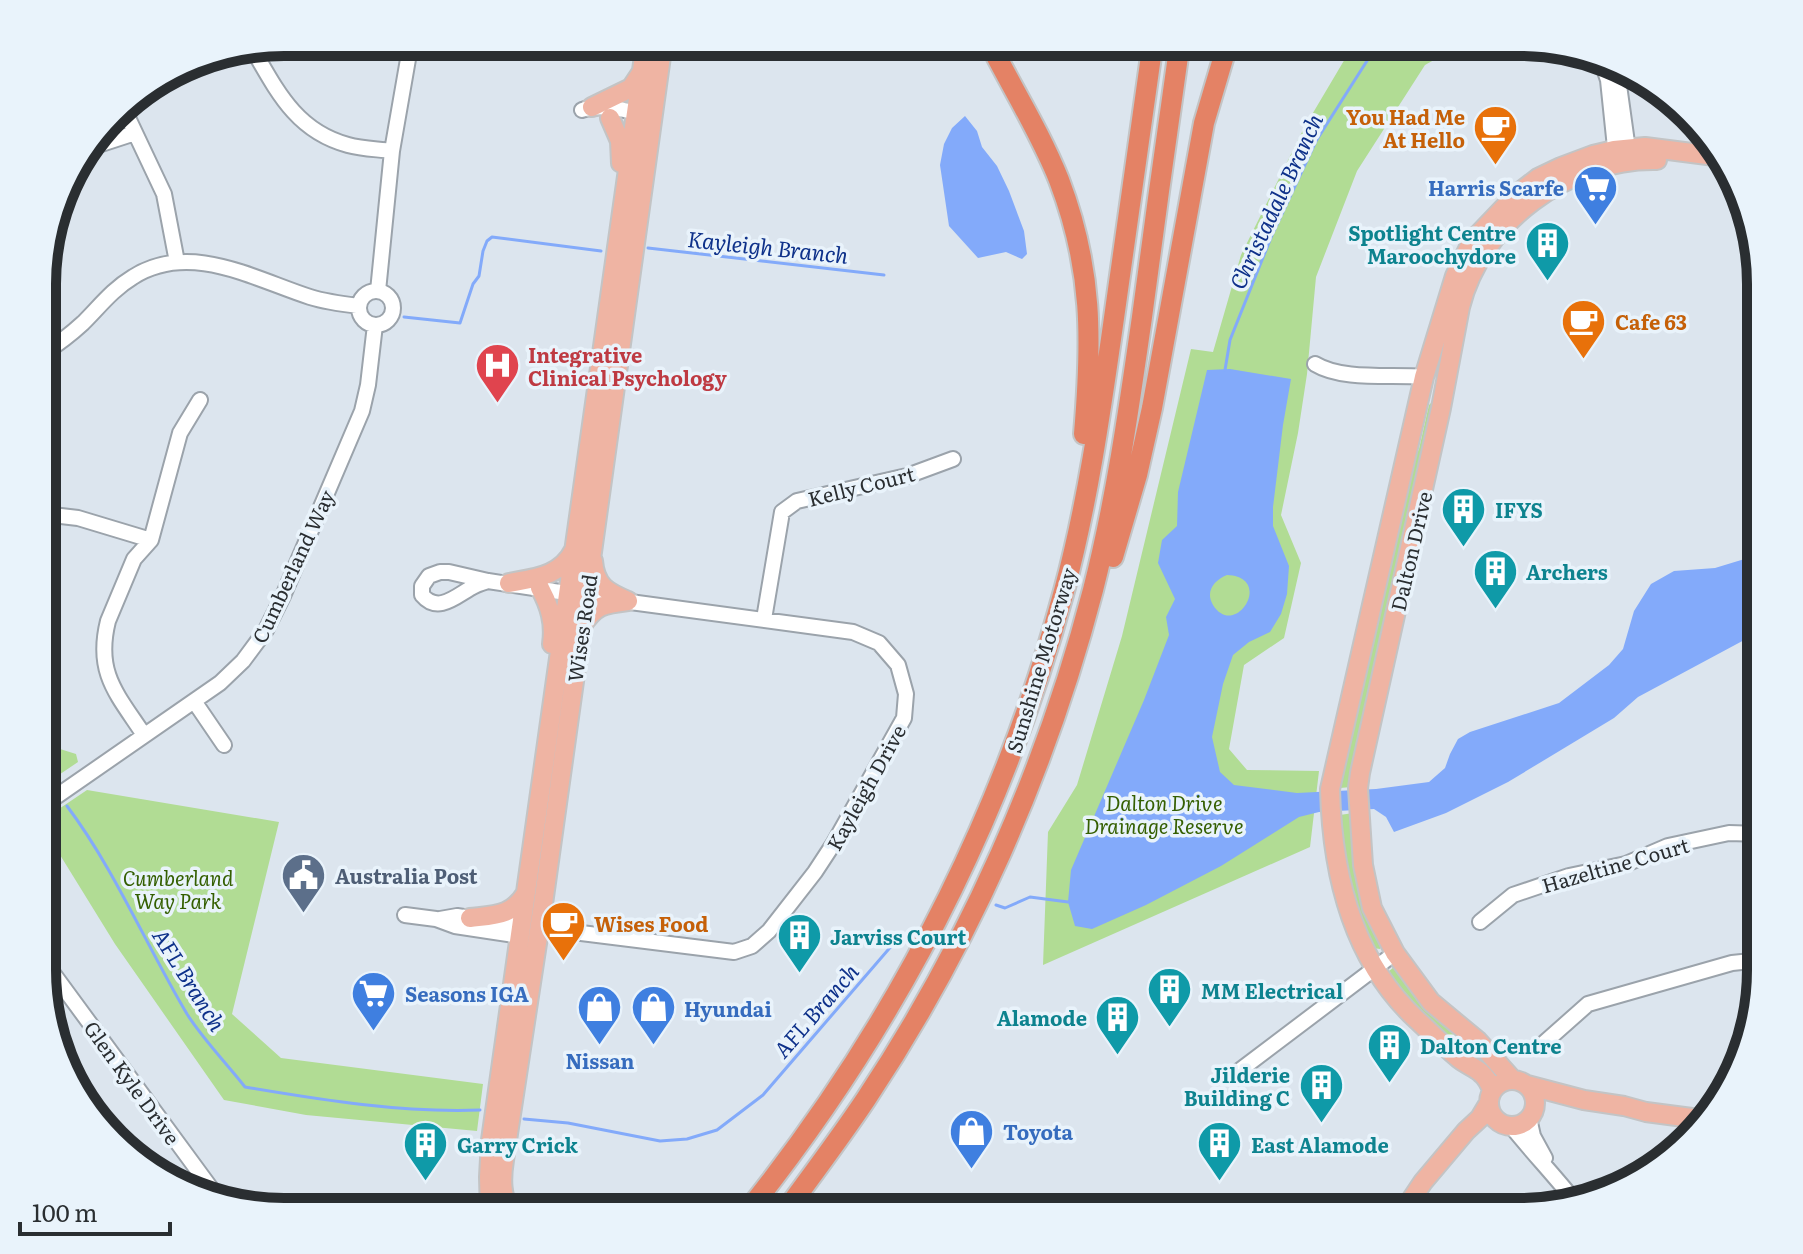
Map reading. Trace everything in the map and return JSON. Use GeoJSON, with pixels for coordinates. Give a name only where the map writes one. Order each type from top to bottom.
{"type":"FeatureCollection","features":[{"type":"Feature","properties":{"kind":"highway"},"geometry":{"type":"LineString","coordinates":[[996,56],[1058,178],[1081,252],[1089,311],[1082,463],[1087,489]]}},
{"type":"Feature","properties":{"kind":"highway","name":"Sunshine Motorway"},"geometry":{"type":"LineString","coordinates":[[758,1198],[828,1103],[920,956],[965,864],[1014,748],[1064,591],[1087,489],[1151,56]]}},
{"type":"Feature","properties":{"kind":"highway","name":"Sunshine Motorway"},"geometry":{"type":"LineString","coordinates":[[795,1198],[866,1099],[927,998],[998,860],[1052,726],[1104,541],[1123,445],[1178,56]]}},
{"type":"Feature","properties":{"kind":"highway"},"geometry":{"type":"LineString","coordinates":[[1077,645],[1093,623],[1137,475],[1162,357],[1200,141],[1224,56]]}},
{"type":"Feature","properties":{"kind":"main road","name":"Wises Road"},"geometry":{"type":"LineString","coordinates":[[503,1198],[502,1175],[527,931],[526,893],[553,702],[584,549],[640,118],[644,56]]}},
{"type":"Feature","properties":{"kind":"main road","name":"Wises Road"},"geometry":{"type":"LineString","coordinates":[[584,549],[620,226],[640,118],[659,56]]}},
{"type":"Feature","properties":{"kind":"main road"},"geometry":{"type":"LineString","coordinates":[[592,107],[631,88],[641,71]]}},
{"type":"Feature","properties":{"kind":"main road"},"geometry":{"type":"LineString","coordinates":[[610,118],[622,154],[618,189],[620,226]]}},
{"type":"Feature","properties":{"kind":"main road","name":"Dalton Drive"},"geometry":{"type":"LineString","coordinates":[[1490,1096],[1482,1073],[1460,1060],[1400,1004],[1374,968],[1351,918],[1337,870],[1330,819],[1330,789],[1404,462],[1424,377],[1455,276],[1472,241],[1516,195],[1538,178],[1561,167],[1622,154],[1707,157]]}},
{"type":"Feature","properties":{"kind":"main road","name":"Dalton Drive"},"geometry":{"type":"LineString","coordinates":[[1519,1082],[1478,1041],[1431,1002],[1395,953],[1372,908],[1363,865],[1358,788],[1360,773],[1441,408],[1460,307],[1474,270],[1492,240],[1526,205],[1566,181],[1622,154],[1714,167]]}},
{"type":"Feature","properties":{"kind":"main road"},"geometry":{"type":"LineString","coordinates":[[1446,302],[1445,311],[1449,315],[1454,309],[1465,273],[1474,270]]}},
{"type":"Feature","properties":{"kind":"main road"},"geometry":{"type":"LineString","coordinates":[[1404,462],[1415,444],[1425,400],[1432,397],[1439,399],[1441,408]]}},
{"type":"Feature","properties":{"kind":"main road"},"geometry":{"type":"LineString","coordinates":[[509,583],[561,568],[584,549],[599,583],[612,594],[628,601]]}},
{"type":"Feature","properties":{"kind":"main road"},"geometry":{"type":"LineString","coordinates":[[540,588],[553,622],[549,664],[553,702]]}},
{"type":"Feature","properties":{"kind":"main road","name":"Wises Road"},"geometry":{"type":"LineString","coordinates":[[490,1198],[489,1158],[581,627],[577,594]]}},
{"type":"Feature","properties":{"kind":"main road"},"geometry":{"type":"LineString","coordinates":[[581,627],[590,612],[601,605],[628,601]]}},
{"type":"Feature","properties":{"kind":"main road"},"geometry":{"type":"LineString","coordinates":[[470,918],[511,910],[526,893]]}},
{"type":"Feature","properties":{"kind":"main road"},"geometry":{"type":"LineString","coordinates":[[1415,1198],[1423,1182],[1480,1118],[1490,1096],[1504,1081],[1519,1082],[1584,1100],[1692,1118]]}},
{"type":"Feature","properties":{"kind":"main road"},"geometry":{"type":"LineString","coordinates":[[1519,1082],[1532,1091],[1532,1112]]}},
{"type":"Feature","properties":{"kind":"main road"},"geometry":{"type":"LineString","coordinates":[[1490,1096],[1493,1116],[1506,1125]]}},
{"type":"Feature","properties":{"kind":"main road"},"geometry":{"type":"LineString","coordinates":[[1420,1198],[1490,1124],[1518,1126],[1532,1112],[1584,1100]]}},
{"type":"Feature","properties":{"kind":"main road"},"geometry":{"type":"LineString","coordinates":[[1624,1106],[1647,1105],[1697,1113]]}},
{"type":"Feature","properties":{"kind":"street"},"geometry":{"type":"LineString","coordinates":[[378,291],[392,151],[409,56]]}},
{"type":"Feature","properties":{"kind":"street"},"geometry":{"type":"LineString","coordinates":[[258,58],[289,109],[304,124],[348,145],[392,151]]}},
{"type":"Feature","properties":{"kind":"street"},"geometry":{"type":"LineString","coordinates":[[1608,74],[1622,154]]}},
{"type":"Feature","properties":{"kind":"street"},"geometry":{"type":"LineString","coordinates":[[592,107],[640,118],[610,118],[582,110],[592,107]]}},
{"type":"Feature","properties":{"kind":"street"},"geometry":{"type":"LineString","coordinates":[[128,119],[164,194],[177,262]]}},
{"type":"Feature","properties":{"kind":"street"},"geometry":{"type":"LineString","coordinates":[[106,142],[135,133]]}},
{"type":"Feature","properties":{"kind":"street"},"geometry":{"type":"LineString","coordinates":[[56,345],[82,324],[113,291],[135,275],[177,262],[216,265],[313,298],[359,306]]}},
{"type":"Feature","properties":{"kind":"street"},"geometry":{"type":"LineString","coordinates":[[378,291],[388,296],[393,306],[386,322],[375,325],[361,317],[359,306],[360,300],[368,292],[378,291]]}},
{"type":"Feature","properties":{"kind":"street","name":"Cumberland Way"},"geometry":{"type":"LineString","coordinates":[[56,797],[220,683],[261,639],[362,411],[375,325]]}},
{"type":"Feature","properties":{"kind":"street"},"geometry":{"type":"LineString","coordinates":[[1315,364],[1324,369],[1374,377],[1424,377]]}},
{"type":"Feature","properties":{"kind":"street"},"geometry":{"type":"LineString","coordinates":[[144,735],[110,679],[103,653],[105,632],[134,559],[151,540],[180,433],[200,400]]}},
{"type":"Feature","properties":{"kind":"street","name":"Kelly Court"},"geometry":{"type":"LineString","coordinates":[[764,619],[782,512],[797,501],[907,476],[953,459]]}},
{"type":"Feature","properties":{"kind":"street"},"geometry":{"type":"LineString","coordinates":[[56,515],[78,518],[151,540]]}},
{"type":"Feature","properties":{"kind":"street","name":"Kayleigh Drive"},"geometry":{"type":"LineString","coordinates":[[488,581],[853,632],[879,643],[898,665],[906,694],[904,718],[834,843],[769,931],[752,946],[734,952],[557,930],[527,931]]}},
{"type":"Feature","properties":{"kind":"street"},"geometry":{"type":"LineString","coordinates":[[194,701],[224,745]]}},
{"type":"Feature","properties":{"kind":"street","name":"Hazeltine Court"},"geometry":{"type":"LineString","coordinates":[[1480,922],[1513,895],[1569,876],[1626,864],[1668,846],[1729,833],[1747,834]]}},
{"type":"Feature","properties":{"kind":"street"},"geometry":{"type":"LineString","coordinates":[[405,915],[436,919],[455,926],[527,931]]}},
{"type":"Feature","properties":{"kind":"street"},"geometry":{"type":"LineString","coordinates":[[436,919],[457,916],[527,931]]}},
{"type":"Feature","properties":{"kind":"street"},"geometry":{"type":"LineString","coordinates":[[1231,1077],[1395,953]]}},
{"type":"Feature","properties":{"kind":"street"},"geometry":{"type":"LineString","coordinates":[[1544,1043],[1588,1004],[1747,961]]}},
{"type":"Feature","properties":{"kind":"street","name":"Glen Kyle Drive"},"geometry":{"type":"LineString","coordinates":[[56,977],[208,1185]]}},
{"type":"Feature","properties":{"kind":"street"},"geometry":{"type":"LineString","coordinates":[[1532,1112],[1533,1136],[1550,1169],[1568,1192]]}},
{"type":"Feature","properties":{"kind":"street"},"geometry":{"type":"LineString","coordinates":[[1506,1125],[1550,1169]]}},
{"type":"Feature","properties":{"kind":"green space","name":"Dalton Drive Drainage Reserve"},"geometry":{"type":"Polygon","coordinates":[[[1347,56],[1441,56],[1425,65],[1357,171],[1316,277],[1307,374],[1281,515],[1301,563],[1284,638],[1244,665],[1229,749],[1247,770],[1319,771],[1310,847],[1043,965],[1048,832],[1077,785],[1122,636],[1191,349],[1213,352],[1241,255],[1304,128],[1347,56]]]}},
{"type":"Feature","properties":{"kind":"green space"},"geometry":{"type":"Polygon","coordinates":[[[1432,402],[1436,403],[1351,787],[1340,788],[1411,466],[1432,402]]]}},
{"type":"Feature","properties":{"kind":"green space"},"geometry":{"type":"Polygon","coordinates":[[[56,743],[60,749],[76,754],[78,762],[56,777],[56,743]]]}},
{"type":"Feature","properties":{"kind":"green space","name":"Cumberland Way Park"},"geometry":{"type":"Polygon","coordinates":[[[87,790],[279,822],[232,1014],[281,1058],[483,1084],[477,1131],[306,1115],[224,1100],[115,944],[56,848],[56,811],[87,790]]]}},
{"type":"Feature","properties":{"kind":"green space"},"geometry":{"type":"Polygon","coordinates":[[[1353,813],[1382,945],[1380,949],[1373,948],[1355,905],[1343,861],[1340,815],[1353,813]]]}},
{"type":"Feature","properties":{"kind":"green space"},"geometry":{"type":"Polygon","coordinates":[[[1394,967],[1498,1075],[1497,1079],[1492,1080],[1418,1015],[1388,972],[1394,967]]]}},
{"type":"Feature","properties":{"kind":"water"},"geometry":{"type":"Polygon","coordinates":[[[965,116],[977,131],[982,147],[997,166],[1009,191],[1024,231],[1027,254],[1022,259],[1006,252],[978,258],[949,226],[940,165],[944,144],[952,128],[965,116]]]}},
{"type":"Feature","properties":{"kind":"water"},"geometry":{"type":"Polygon","coordinates":[[[1230,369],[1291,379],[1273,507],[1273,526],[1289,566],[1287,594],[1281,614],[1270,632],[1249,642],[1233,655],[1223,684],[1212,737],[1220,772],[1234,785],[1297,793],[1376,789],[1429,782],[1445,768],[1458,739],[1470,732],[1559,703],[1609,665],[1623,649],[1634,611],[1651,584],[1674,571],[1715,568],[1747,558],[1747,639],[1638,697],[1614,718],[1508,782],[1446,813],[1394,832],[1386,817],[1374,809],[1319,812],[1299,817],[1221,866],[1146,905],[1092,929],[1075,926],[1068,902],[1071,870],[1169,635],[1166,617],[1175,599],[1158,563],[1162,540],[1177,526],[1178,492],[1207,370],[1230,369]],[[1227,575],[1218,580],[1210,596],[1213,605],[1222,614],[1231,615],[1240,611],[1249,595],[1248,585],[1241,578],[1227,575]]]}},
{"type":"Feature","properties":{"kind":"waterway","name":"Christadale Branch"},"geometry":{"type":"LineString","coordinates":[[1225,370],[1230,340],[1272,235],[1316,141],[1370,56]]}},
{"type":"Feature","properties":{"kind":"waterway","name":"Kayleigh Branch"},"geometry":{"type":"LineString","coordinates":[[404,317],[460,323],[473,284],[479,276],[483,251],[492,237],[601,251]]}},
{"type":"Feature","properties":{"kind":"waterway","name":"Kayleigh Branch"},"geometry":{"type":"LineString","coordinates":[[648,248],[884,275]]}},
{"type":"Feature","properties":{"kind":"waterway","name":"AFL Branch"},"geometry":{"type":"LineString","coordinates":[[67,806],[115,882],[187,1014],[245,1087],[392,1107],[480,1110]]}},
{"type":"Feature","properties":{"kind":"waterway","name":"AFL Branch"},"geometry":{"type":"LineString","coordinates":[[996,905],[1005,908],[1030,897],[1068,902]]}},
{"type":"Feature","properties":{"kind":"waterway","name":"AFL Branch"},"geometry":{"type":"LineString","coordinates":[[524,1119],[568,1123],[660,1141],[687,1139],[717,1130],[763,1095],[900,936]]}},
{"type":"Feature","properties":{"kind":"place","name":"You Had Me At Hello"},"geometry":{"type":"Point","coordinates":[1496,166]}},
{"type":"Feature","properties":{"kind":"place","name":"Harris Scarfe"},"geometry":{"type":"Point","coordinates":[1595,226]}},
{"type":"Feature","properties":{"kind":"place","name":"Spotlight Centre Maroochydore"},"geometry":{"type":"Point","coordinates":[1547,283]}},
{"type":"Feature","properties":{"kind":"place","name":"Cafe 63"},"geometry":{"type":"Point","coordinates":[1584,360]}},
{"type":"Feature","properties":{"kind":"place","name":"Integrative Clinical Psychology"},"geometry":{"type":"Point","coordinates":[497,405]}},
{"type":"Feature","properties":{"kind":"place","name":"IFYS"},"geometry":{"type":"Point","coordinates":[1464,548]}},
{"type":"Feature","properties":{"kind":"place","name":"Archers"},"geometry":{"type":"Point","coordinates":[1495,610]}},
{"type":"Feature","properties":{"kind":"place","name":"Australia Post"},"geometry":{"type":"Point","coordinates":[304,914]}},
{"type":"Feature","properties":{"kind":"place","name":"Wises Food"},"geometry":{"type":"Point","coordinates":[563,962]}},
{"type":"Feature","properties":{"kind":"place","name":"Jarviss Court"},"geometry":{"type":"Point","coordinates":[799,975]}},
{"type":"Feature","properties":{"kind":"place","name":"MM Electrical"},"geometry":{"type":"Point","coordinates":[1170,1029]}},
{"type":"Feature","properties":{"kind":"place","name":"Seasons IGA"},"geometry":{"type":"Point","coordinates":[374,1032]}},
{"type":"Feature","properties":{"kind":"place","name":"Nissan"},"geometry":{"type":"Point","coordinates":[600,1047]}},
{"type":"Feature","properties":{"kind":"place","name":"Hyundai"},"geometry":{"type":"Point","coordinates":[653,1047]}},
{"type":"Feature","properties":{"kind":"place","name":"Alamode"},"geometry":{"type":"Point","coordinates":[1118,1056]}},
{"type":"Feature","properties":{"kind":"place","name":"Dalton Centre"},"geometry":{"type":"Point","coordinates":[1389,1084]}},
{"type":"Feature","properties":{"kind":"place","name":"Jilderie Building C"},"geometry":{"type":"Point","coordinates":[1321,1124]}},
{"type":"Feature","properties":{"kind":"place","name":"Toyota"},"geometry":{"type":"Point","coordinates":[972,1170]}},
{"type":"Feature","properties":{"kind":"place","name":"Garry Crick"},"geometry":{"type":"Point","coordinates":[426,1183]}},
{"type":"Feature","properties":{"kind":"place","name":"East Alamode"},"geometry":{"type":"Point","coordinates":[1220,1183]}}]}
